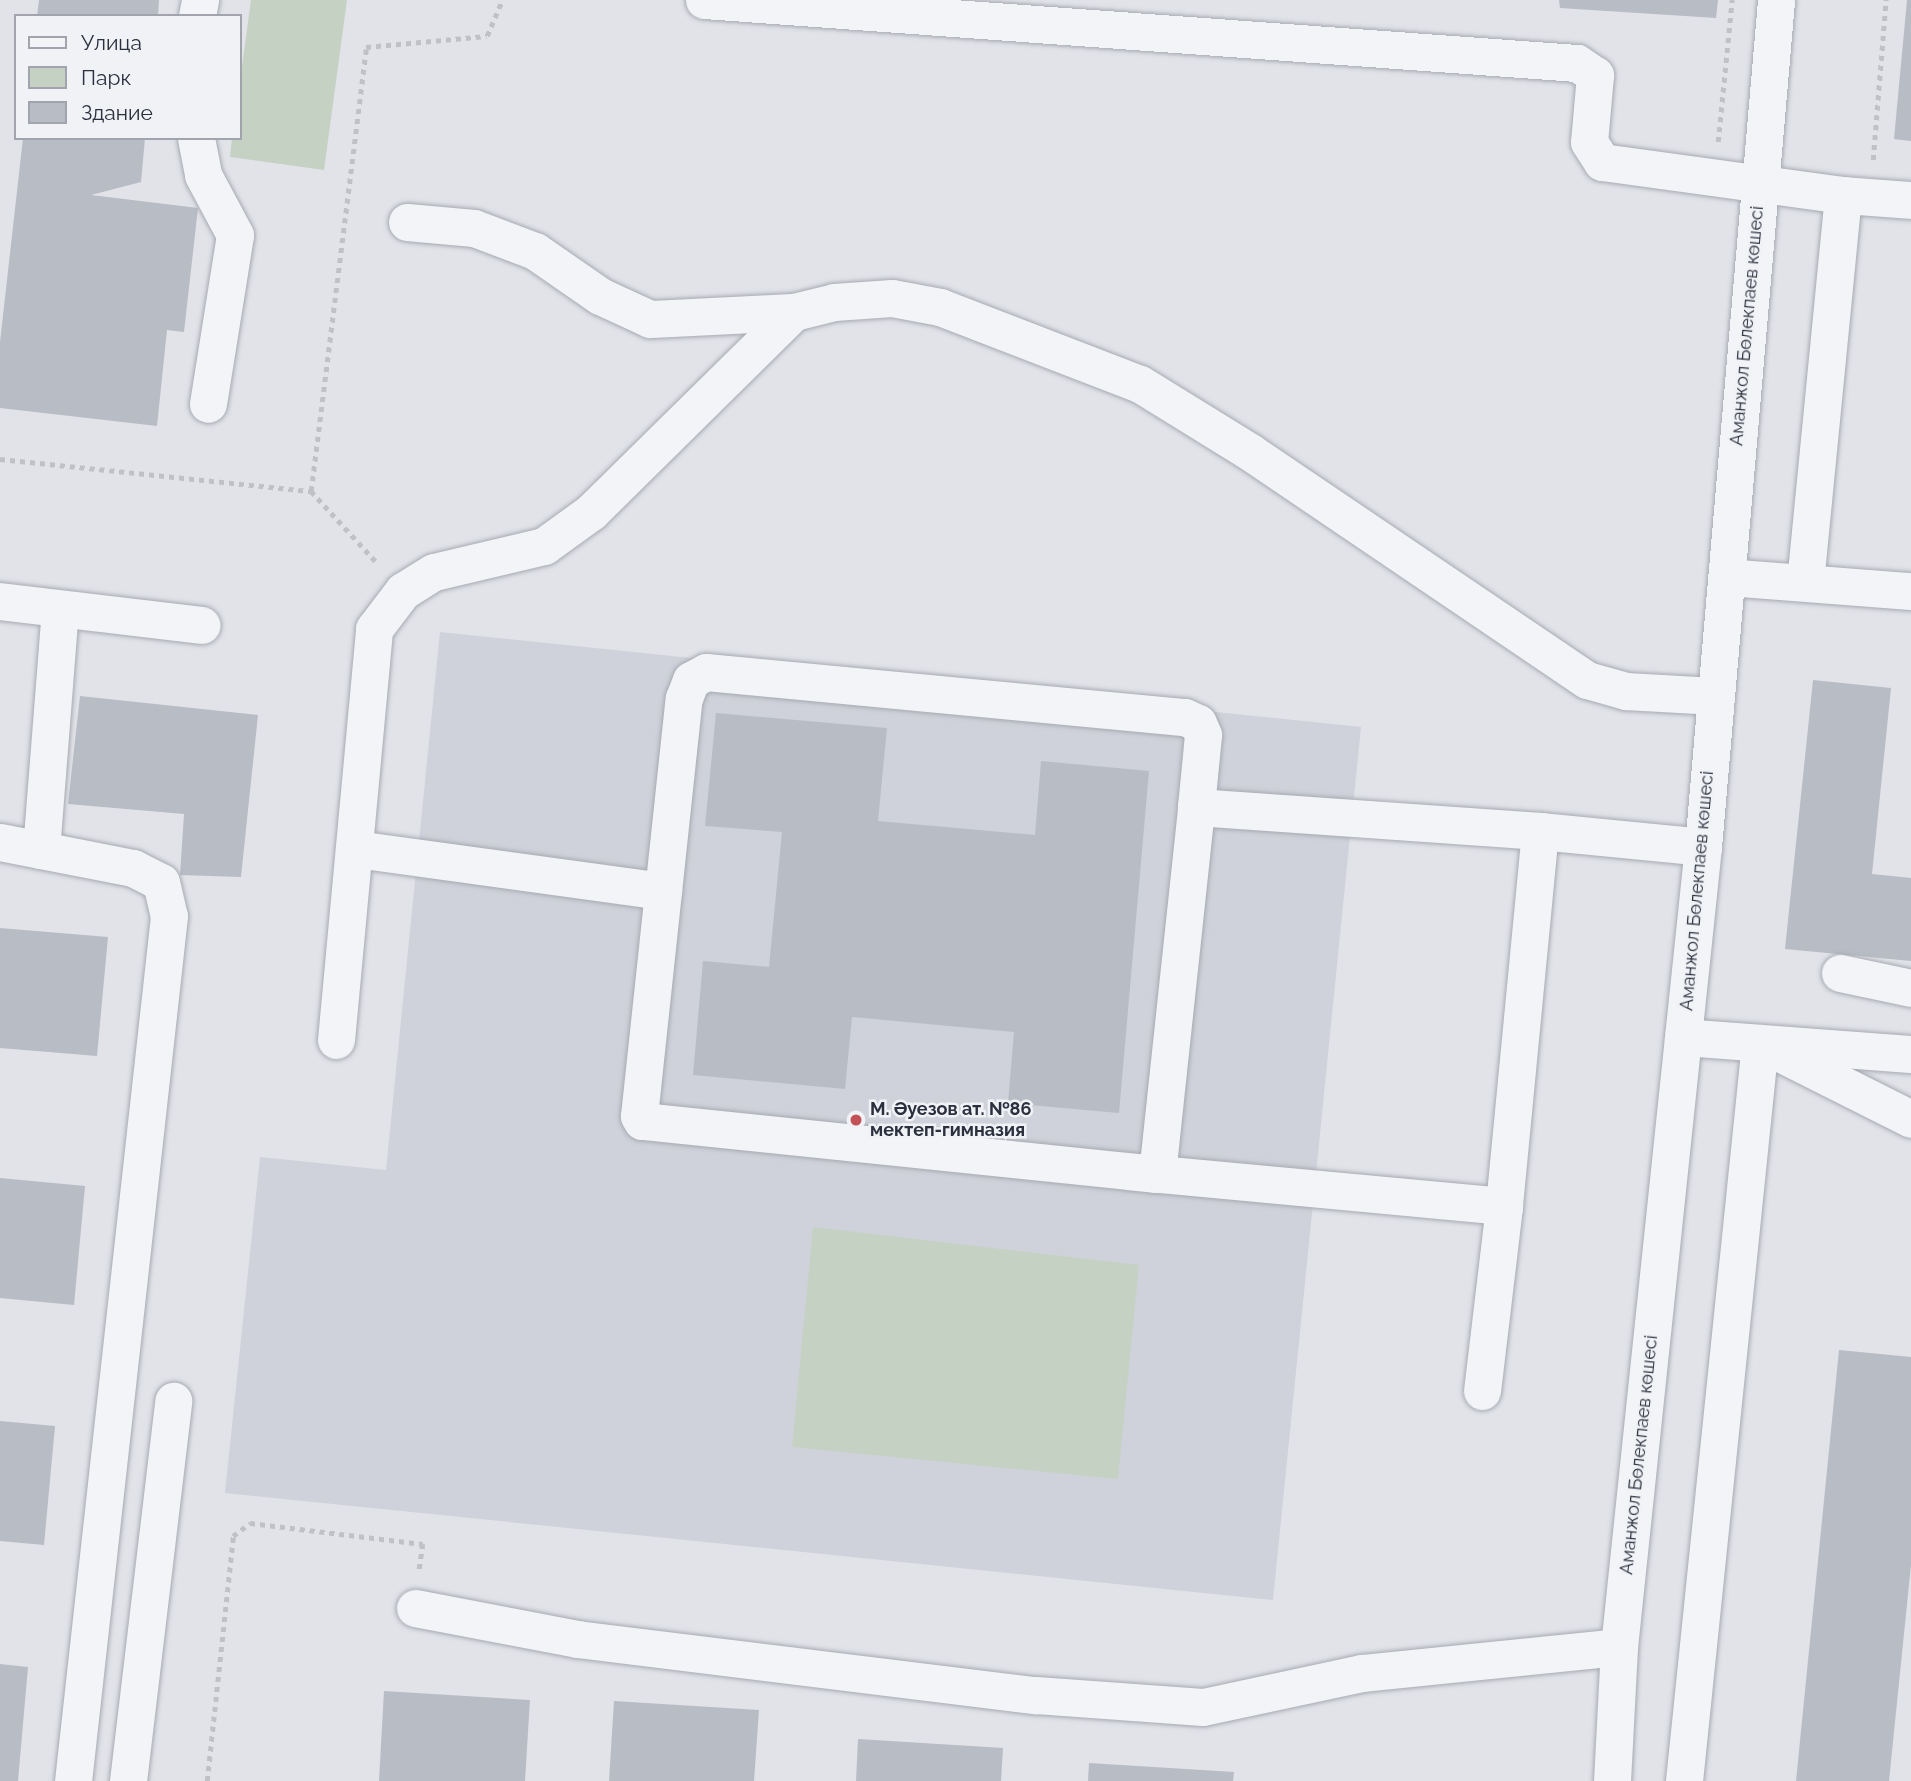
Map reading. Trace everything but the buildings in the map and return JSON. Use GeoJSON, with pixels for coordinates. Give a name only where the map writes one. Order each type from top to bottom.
{"type":"FeatureCollection","features":[{"type":"Feature","properties":{"kind":"street"},"geometry":{"type":"LineString","coordinates":[[704,0],[1577,63],[1595,75],[1589,142],[1602,162],[1758,185],[1911,200]]}},
{"type":"Feature","properties":{"kind":"street","name":"Аманжол Бөлекпаев көшесі"},"geometry":{"type":"LineString","coordinates":[[1612,1781],[1619,1647],[1703,847],[1776,0]]}},
{"type":"Feature","properties":{"kind":"street"},"geometry":{"type":"LineString","coordinates":[[197,140],[203,175],[235,235],[208,404]]}},
{"type":"Feature","properties":{"kind":"street"},"geometry":{"type":"LineString","coordinates":[[1805,582],[1856,196]]}},
{"type":"Feature","properties":{"kind":"street"},"geometry":{"type":"LineString","coordinates":[[408,222],[474,228],[535,250],[600,296],[650,319],[794,312],[834,302],[892,298],[940,307],[1140,384],[1250,452],[1587,680],[1626,691],[1715,696]]}},
{"type":"Feature","properties":{"kind":"street"},"geometry":{"type":"LineString","coordinates":[[335,1040],[356,849],[374,629],[403,591],[434,572],[544,546],[591,512],[794,312]]}},
{"type":"Feature","properties":{"kind":"street"},"geometry":{"type":"LineString","coordinates":[[1727,577],[1911,591]]}},
{"type":"Feature","properties":{"kind":"street"},"geometry":{"type":"LineString","coordinates":[[0,601],[202,625]]}},
{"type":"Feature","properties":{"kind":"street"},"geometry":{"type":"LineString","coordinates":[[41,850],[60,610]]}},
{"type":"Feature","properties":{"kind":"street"},"geometry":{"type":"LineString","coordinates":[[1157,1174],[1203,735],[1198,723],[1185,718],[706,672],[691,680],[684,698],[639,1116],[647,1124],[1157,1174],[1504,1206]]}},
{"type":"Feature","properties":{"kind":"street"},"geometry":{"type":"LineString","coordinates":[[1196,807],[1540,831],[1703,847]]}},
{"type":"Feature","properties":{"kind":"street"},"geometry":{"type":"LineString","coordinates":[[1482,1391],[1504,1206],[1540,831]]}},
{"type":"Feature","properties":{"kind":"street"},"geometry":{"type":"LineString","coordinates":[[0,842],[133,868],[161,882],[169,916],[74,1781]]}},
{"type":"Feature","properties":{"kind":"street"},"geometry":{"type":"LineString","coordinates":[[356,849],[663,891]]}},
{"type":"Feature","properties":{"kind":"street"},"geometry":{"type":"LineString","coordinates":[[1840,973],[1911,988]]}},
{"type":"Feature","properties":{"kind":"street"},"geometry":{"type":"LineString","coordinates":[[1683,1037],[1911,1054]]}},
{"type":"Feature","properties":{"kind":"street"},"geometry":{"type":"LineString","coordinates":[[1760,1043],[1911,1119]]}},
{"type":"Feature","properties":{"kind":"street"},"geometry":{"type":"LineString","coordinates":[[1684,1781],[1760,1043]]}},
{"type":"Feature","properties":{"kind":"street"},"geometry":{"type":"LineString","coordinates":[[128,1781],[173,1401]]}},
{"type":"Feature","properties":{"kind":"street"},"geometry":{"type":"LineString","coordinates":[[415,1608],[577,1639],[1035,1695],[1203,1707],[1362,1673],[1619,1647]]}},
{"type":"Feature","properties":{"kind":"path"},"geometry":{"type":"LineString","coordinates":[[311,491],[366,47],[487,36],[502,0]]}},
{"type":"Feature","properties":{"kind":"path"},"geometry":{"type":"LineString","coordinates":[[1714,178],[1732,0]]}},
{"type":"Feature","properties":{"kind":"path"},"geometry":{"type":"LineString","coordinates":[[1856,196],[1886,0]]}},
{"type":"Feature","properties":{"kind":"path"},"geometry":{"type":"LineString","coordinates":[[0,458],[311,491],[403,591]]}},
{"type":"Feature","properties":{"kind":"path"},"geometry":{"type":"LineString","coordinates":[[207,1781],[233,1536],[250,1523],[422,1544],[415,1608]]}},
{"type":"Feature","properties":{"kind":"shaded area","name":"М. Әуезов ат. №86 мектеп-гимназия"},"geometry":{"type":"Polygon","coordinates":[[[440,632],[1361,727],[1273,1600],[225,1493],[260,1157],[386,1170],[440,632]]]}},
{"type":"Feature","properties":{"kind":"green space"},"geometry":{"type":"Polygon","coordinates":[[[251,0],[347,0],[324,170],[230,157],[232,140],[242,140],[242,67],[251,0]]]}},
{"type":"Feature","properties":{"kind":"green space"},"geometry":{"type":"Polygon","coordinates":[[[813,1227],[1139,1265],[1118,1479],[792,1447],[813,1227]]]}},
{"type":"Feature","properties":{"kind":"place","name":"М. Әуезов ат. №86 мектеп-гимназия"},"geometry":{"type":"Point","coordinates":[856,1120]}}]}
